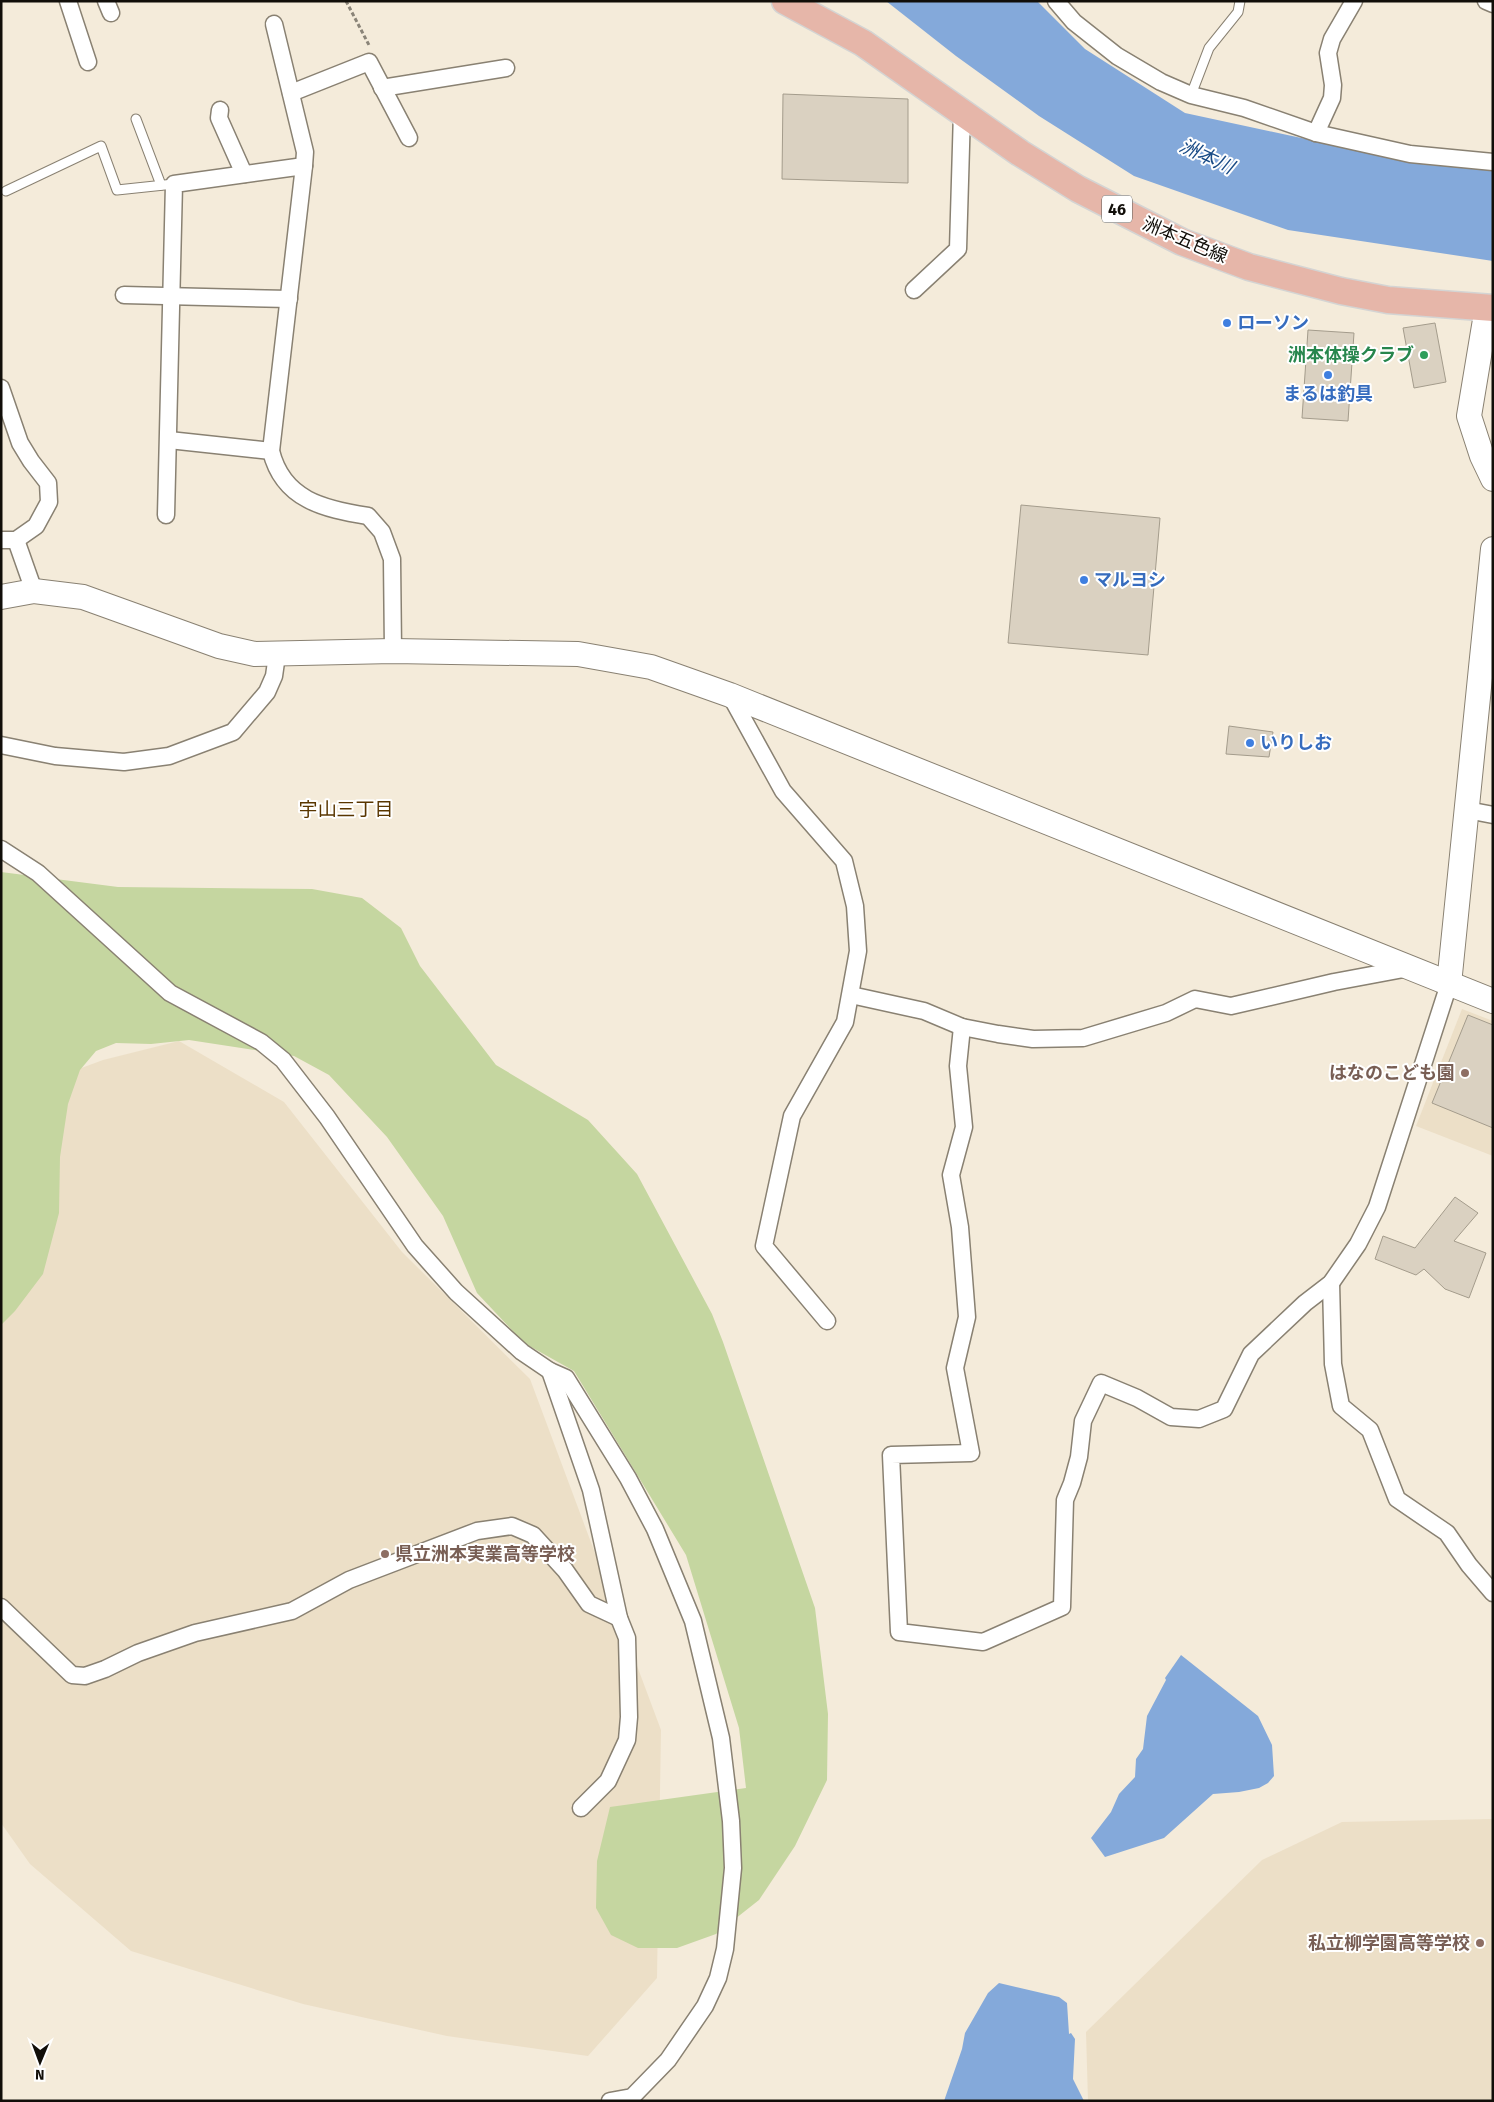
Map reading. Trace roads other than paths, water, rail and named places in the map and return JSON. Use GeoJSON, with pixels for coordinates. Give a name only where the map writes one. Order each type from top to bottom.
{"type":"FeatureCollection","features":[{"type":"Feature","properties":{"kind":"main road","name":"洲本五色線"},"geometry":{"type":"LineString","coordinates":[[785,1],[863,43],[1020,153],[1078,189],[1182,242],[1249,267],[1341,291],[1388,300],[1490,308]]}},
{"type":"Feature","properties":{"kind":"street"},"geometry":{"type":"LineString","coordinates":[[68,1],[88,62]]}},
{"type":"Feature","properties":{"kind":"street"},"geometry":{"type":"LineString","coordinates":[[1056,1],[1074,22],[1117,56],[1161,82],[1192,94],[1244,108],[1316,134],[1410,154],[1493,162]]}},
{"type":"Feature","properties":{"kind":"street"},"geometry":{"type":"LineString","coordinates":[[1316,134],[1332,98],[1333,85],[1328,53],[1332,40],[1354,1]]}},
{"type":"Feature","properties":{"kind":"street"},"geometry":{"type":"LineString","coordinates":[[1486,1],[1493,4]]}},
{"type":"Feature","properties":{"kind":"street"},"geometry":{"type":"LineString","coordinates":[[274,24],[305,152],[271,451],[275,468],[288,485],[303,498],[331,510],[368,516],[382,532],[392,559],[393,651]]}},
{"type":"Feature","properties":{"kind":"street"},"geometry":{"type":"LineString","coordinates":[[291,93],[369,62],[409,138]]}},
{"type":"Feature","properties":{"kind":"street"},"geometry":{"type":"LineString","coordinates":[[382,88],[506,68]]}},
{"type":"Feature","properties":{"kind":"street"},"geometry":{"type":"LineString","coordinates":[[220,110],[219,118],[244,174]]}},
{"type":"Feature","properties":{"kind":"street"},"geometry":{"type":"LineString","coordinates":[[914,290],[958,249],[962,112]]}},
{"type":"Feature","properties":{"kind":"street"},"geometry":{"type":"LineString","coordinates":[[166,515],[171,296],[167,184],[304,166]]}},
{"type":"Feature","properties":{"kind":"street"},"geometry":{"type":"LineString","coordinates":[[124,295],[289,300]]}},
{"type":"Feature","properties":{"kind":"street"},"geometry":{"type":"LineString","coordinates":[[1490,308],[1469,416],[1482,456],[1493,480]]}},
{"type":"Feature","properties":{"kind":"street"},"geometry":{"type":"LineString","coordinates":[[1,388],[20,443],[48,483],[49,502],[36,526],[9,540],[34,591]]}},
{"type":"Feature","properties":{"kind":"street"},"geometry":{"type":"LineString","coordinates":[[169,440],[271,451]]}},
{"type":"Feature","properties":{"kind":"street"},"geometry":{"type":"LineString","coordinates":[[962,1027],[958,1066],[964,1127],[951,1175],[960,1227],[967,1317],[956,1368],[971,1453],[891,1455],[899,1632],[983,1642],[1062,1607],[1064,1500],[1072,1483],[1079,1457],[1083,1421],[1101,1383],[1136,1398],[1171,1417],[1199,1419],[1224,1409],[1251,1354],[1305,1303],[1331,1283],[1358,1244],[1377,1207],[1449,984],[1493,549]]}},
{"type":"Feature","properties":{"kind":"street"},"geometry":{"type":"LineString","coordinates":[[1,597],[34,591],[83,597],[219,646],[254,654],[393,651],[578,654],[651,667],[730,695],[1493,1001]]}},
{"type":"Feature","properties":{"kind":"street"},"geometry":{"type":"LineString","coordinates":[[1,745],[55,756],[124,762],[169,756],[233,732],[267,692],[274,676],[277,655]]}},
{"type":"Feature","properties":{"kind":"street"},"geometry":{"type":"LineString","coordinates":[[730,695],[783,791],[844,861],[855,906],[858,951],[845,1022],[792,1116],[764,1246],[828,1321]]}},
{"type":"Feature","properties":{"kind":"street"},"geometry":{"type":"LineString","coordinates":[[1467,810],[1493,815]]}},
{"type":"Feature","properties":{"kind":"street"},"geometry":{"type":"LineString","coordinates":[[1,849],[38,873],[170,993],[261,1042],[282,1060],[327,1117],[415,1246],[456,1292],[522,1352],[550,1371],[566,1378],[628,1478],[655,1529],[693,1621],[721,1738],[731,1821],[733,1868],[725,1949],[718,1978],[705,2006],[668,2060],[632,2097],[610,2101]]}},
{"type":"Feature","properties":{"kind":"street"},"geometry":{"type":"LineString","coordinates":[[851,995],[924,1011],[962,1027],[1033,1039],[1083,1038],[1166,1013],[1195,999],[1230,1006],[1334,982],[1410,968]]}},
{"type":"Feature","properties":{"kind":"street"},"geometry":{"type":"LineString","coordinates":[[1331,1283],[1333,1364],[1341,1406],[1370,1430],[1397,1499],[1447,1533],[1469,1565],[1493,1593]]}},
{"type":"Feature","properties":{"kind":"street"},"geometry":{"type":"LineString","coordinates":[[550,1371],[591,1490],[619,1618],[627,1638],[629,1717],[627,1740],[608,1781],[581,1808]]}},
{"type":"Feature","properties":{"kind":"street"},"geometry":{"type":"LineString","coordinates":[[1,1607],[72,1675],[85,1676],[138,1653],[195,1633],[292,1611],[349,1580],[478,1531],[512,1526],[533,1535],[565,1570],[589,1604],[619,1618]]}},
{"type":"Feature","properties":{"kind":"lane"},"geometry":{"type":"LineString","coordinates":[[1192,94],[1209,48],[1238,12],[1240,1]]}},
{"type":"Feature","properties":{"kind":"lane"},"geometry":{"type":"LineString","coordinates":[[6,192],[101,146],[117,190],[167,184],[136,119]]}},
{"type":"Feature","properties":{"kind":"water","name":"洲本川"},"geometry":{"type":"Polygon","coordinates":[[[886,1],[1037,1],[1085,49],[1185,113],[1427,165],[1493,167],[1493,261],[1288,230],[1134,176],[1039,116],[956,56],[886,1]]]}},
{"type":"Feature","properties":{"kind":"water"},"geometry":{"type":"Polygon","coordinates":[[[1181,1655],[1258,1716],[1272,1745],[1274,1776],[1268,1783],[1259,1788],[1213,1794],[1164,1838],[1105,1857],[1091,1838],[1111,1812],[1119,1794],[1135,1777],[1136,1759],[1143,1749],[1147,1716],[1166,1680],[1165,1678],[1181,1655]]]}},
{"type":"Feature","properties":{"kind":"water"},"geometry":{"type":"Polygon","coordinates":[[[999,1983],[1059,1997],[1067,2003],[1069,2034],[1071,2033],[1075,2039],[1073,2079],[1084,2101],[944,2101],[962,2049],[965,2033],[988,1993],[999,1983]]]}},
{"type":"Feature","properties":{"kind":"place","name":"ローソン"},"geometry":{"type":"Point","coordinates":[1227,323]}},
{"type":"Feature","properties":{"kind":"place","name":"洲本体操クラブ"},"geometry":{"type":"Point","coordinates":[1424,355]}},
{"type":"Feature","properties":{"kind":"place","name":"まるは釣具"},"geometry":{"type":"Point","coordinates":[1328,375]}},
{"type":"Feature","properties":{"kind":"place","name":"マルヨシ"},"geometry":{"type":"Point","coordinates":[1084,580]}},
{"type":"Feature","properties":{"kind":"place","name":"いりしお"},"geometry":{"type":"Point","coordinates":[1250,743]}},
{"type":"Feature","properties":{"kind":"place","name":"はなのこども園"},"geometry":{"type":"Point","coordinates":[1465,1073]}},
{"type":"Feature","properties":{"kind":"place","name":"県立洲本実業高等学校"},"geometry":{"type":"Point","coordinates":[385,1554]}},
{"type":"Feature","properties":{"kind":"place","name":"私立柳学園高等学校"},"geometry":{"type":"Point","coordinates":[1480,1943]}},
{"type":"Feature","properties":{"kind":"district","name":"宇山三丁目"},"geometry":{"type":"Point","coordinates":[346,809]}}]}
